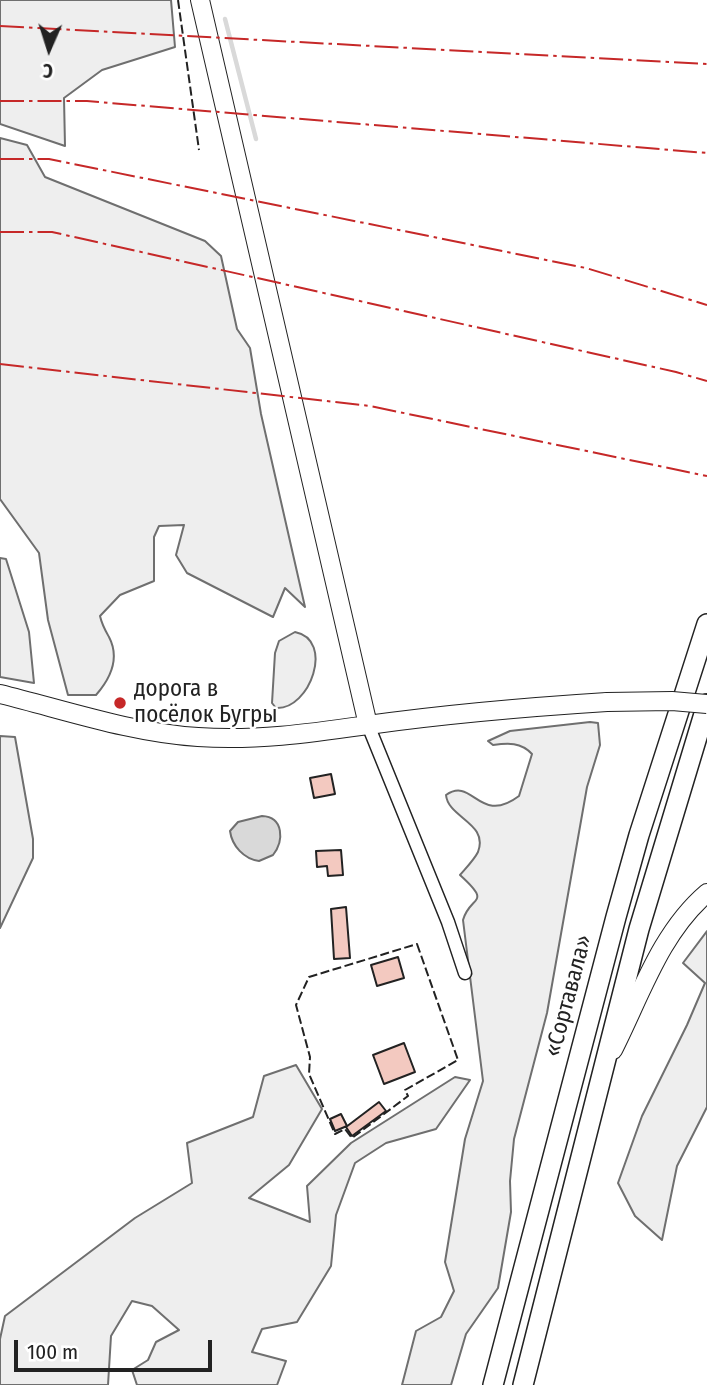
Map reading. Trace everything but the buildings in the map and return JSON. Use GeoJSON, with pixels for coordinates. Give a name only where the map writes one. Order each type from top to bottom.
{"type":"FeatureCollection","features":[{"type":"Feature","properties":{"kind":"highway","name":"«Сортавала»"},"geometry":{"type":"LineString","coordinates":[[493,1385],[616,917],[707,624]]}},
{"type":"Feature","properties":{"kind":"highway"},"geometry":{"type":"LineString","coordinates":[[523,1385],[642,917],[707,704]]}},
{"type":"Feature","properties":{"kind":"main road"},"geometry":{"type":"LineString","coordinates":[[200,0],[368,725]]}},
{"type":"Feature","properties":{"kind":"main road"},"geometry":{"type":"LineString","coordinates":[[0,694],[126,725],[198,737],[267,737],[317,733],[368,725],[607,702],[672,701],[707,704]]}},
{"type":"Feature","properties":{"kind":"main road"},"geometry":{"type":"LineString","coordinates":[[605,1065],[658,956],[674,931],[707,893]]}},
{"type":"Feature","properties":{"kind":"street"},"geometry":{"type":"LineString","coordinates":[[368,725],[448,922],[465,974]]}},
{"type":"Feature","properties":{"kind":"shaded area"},"geometry":{"type":"Polygon","coordinates":[[[0,0],[171,0],[175,47],[102,70],[64,98],[65,146],[0,124],[0,0]]]}},
{"type":"Feature","properties":{"kind":"shaded area"},"geometry":{"type":"Polygon","coordinates":[[[0,138],[27,145],[45,177],[205,241],[221,256],[237,329],[250,348],[261,414],[305,607],[285,588],[273,617],[187,573],[176,555],[184,525],[159,526],[154,537],[154,581],[120,595],[100,616],[114,653],[109,675],[96,695],[68,695],[48,620],[39,553],[0,499],[0,138]]]}},
{"type":"Feature","properties":{"kind":"shaded area"},"geometry":{"type":"Polygon","coordinates":[[[0,558],[6,559],[29,632],[34,683],[0,677],[0,558]]]}},
{"type":"Feature","properties":{"kind":"shaded area"},"geometry":{"type":"Polygon","coordinates":[[[295,632],[307,638],[314,648],[316,660],[313,674],[299,698],[288,706],[276,708],[272,703],[275,653],[279,641],[295,632]]]}},
{"type":"Feature","properties":{"kind":"shaded area"},"geometry":{"type":"Polygon","coordinates":[[[598,723],[600,745],[587,787],[547,1013],[514,1139],[510,1181],[511,1212],[498,1288],[466,1334],[451,1385],[402,1385],[416,1331],[441,1317],[454,1291],[445,1262],[465,1139],[483,1081],[463,920],[477,896],[460,875],[478,852],[480,842],[473,827],[453,810],[446,795],[463,791],[485,804],[505,804],[519,796],[532,754],[519,745],[493,745],[488,741],[510,731],[598,723]]]}},
{"type":"Feature","properties":{"kind":"shaded area"},"geometry":{"type":"Polygon","coordinates":[[[0,736],[15,737],[33,839],[33,858],[0,928],[0,736]]]}},
{"type":"Feature","properties":{"kind":"shaded area"},"geometry":{"type":"Polygon","coordinates":[[[262,816],[275,821],[280,837],[273,855],[259,861],[248,858],[240,851],[233,842],[230,831],[238,822],[262,816]]]}},
{"type":"Feature","properties":{"kind":"shaded area"},"geometry":{"type":"Polygon","coordinates":[[[707,931],[707,1107],[677,1166],[662,1240],[635,1216],[618,1183],[642,1116],[705,983],[683,963],[707,931]]]}},
{"type":"Feature","properties":{"kind":"shaded area"},"geometry":{"type":"Polygon","coordinates":[[[296,1065],[322,1109],[289,1165],[249,1198],[310,1222],[307,1186],[351,1143],[455,1077],[470,1080],[436,1129],[386,1143],[355,1163],[336,1215],[331,1266],[297,1322],[262,1329],[252,1352],[286,1361],[277,1385],[137,1385],[132,1370],[148,1360],[156,1342],[179,1330],[152,1306],[132,1301],[111,1336],[108,1385],[0,1385],[0,1339],[5,1316],[135,1218],[192,1183],[187,1143],[253,1117],[264,1076],[296,1065]]]}},
{"type":"Feature","properties":{"kind":"waterway"},"geometry":{"type":"LineString","coordinates":[[225,19],[256,139]]}},
{"type":"Feature","properties":{"kind":"fence"},"geometry":{"type":"LineString","coordinates":[[178,0],[199,150]]}},
{"type":"Feature","properties":{"kind":"fence"},"geometry":{"type":"LineString","coordinates":[[417,944],[458,1060],[405,1090],[408,1096],[352,1138],[345,1129],[335,1134],[309,1074],[310,1057],[296,1005],[309,977],[417,944]]}},
{"type":"Feature","properties":{"kind":"power"},"geometry":{"type":"LineString","coordinates":[[0,26],[707,64]]}},
{"type":"Feature","properties":{"kind":"power"},"geometry":{"type":"LineString","coordinates":[[0,101],[87,101],[707,153]]}},
{"type":"Feature","properties":{"kind":"power"},"geometry":{"type":"LineString","coordinates":[[0,159],[49,159],[586,268],[707,305]]}},
{"type":"Feature","properties":{"kind":"power"},"geometry":{"type":"LineString","coordinates":[[0,232],[52,232],[707,381]]}},
{"type":"Feature","properties":{"kind":"power"},"geometry":{"type":"LineString","coordinates":[[0,364],[370,406],[707,476]]}},
{"type":"Feature","properties":{"kind":"place","name":"дорога в посёлок Бугры"},"geometry":{"type":"Point","coordinates":[120,703]}}]}
